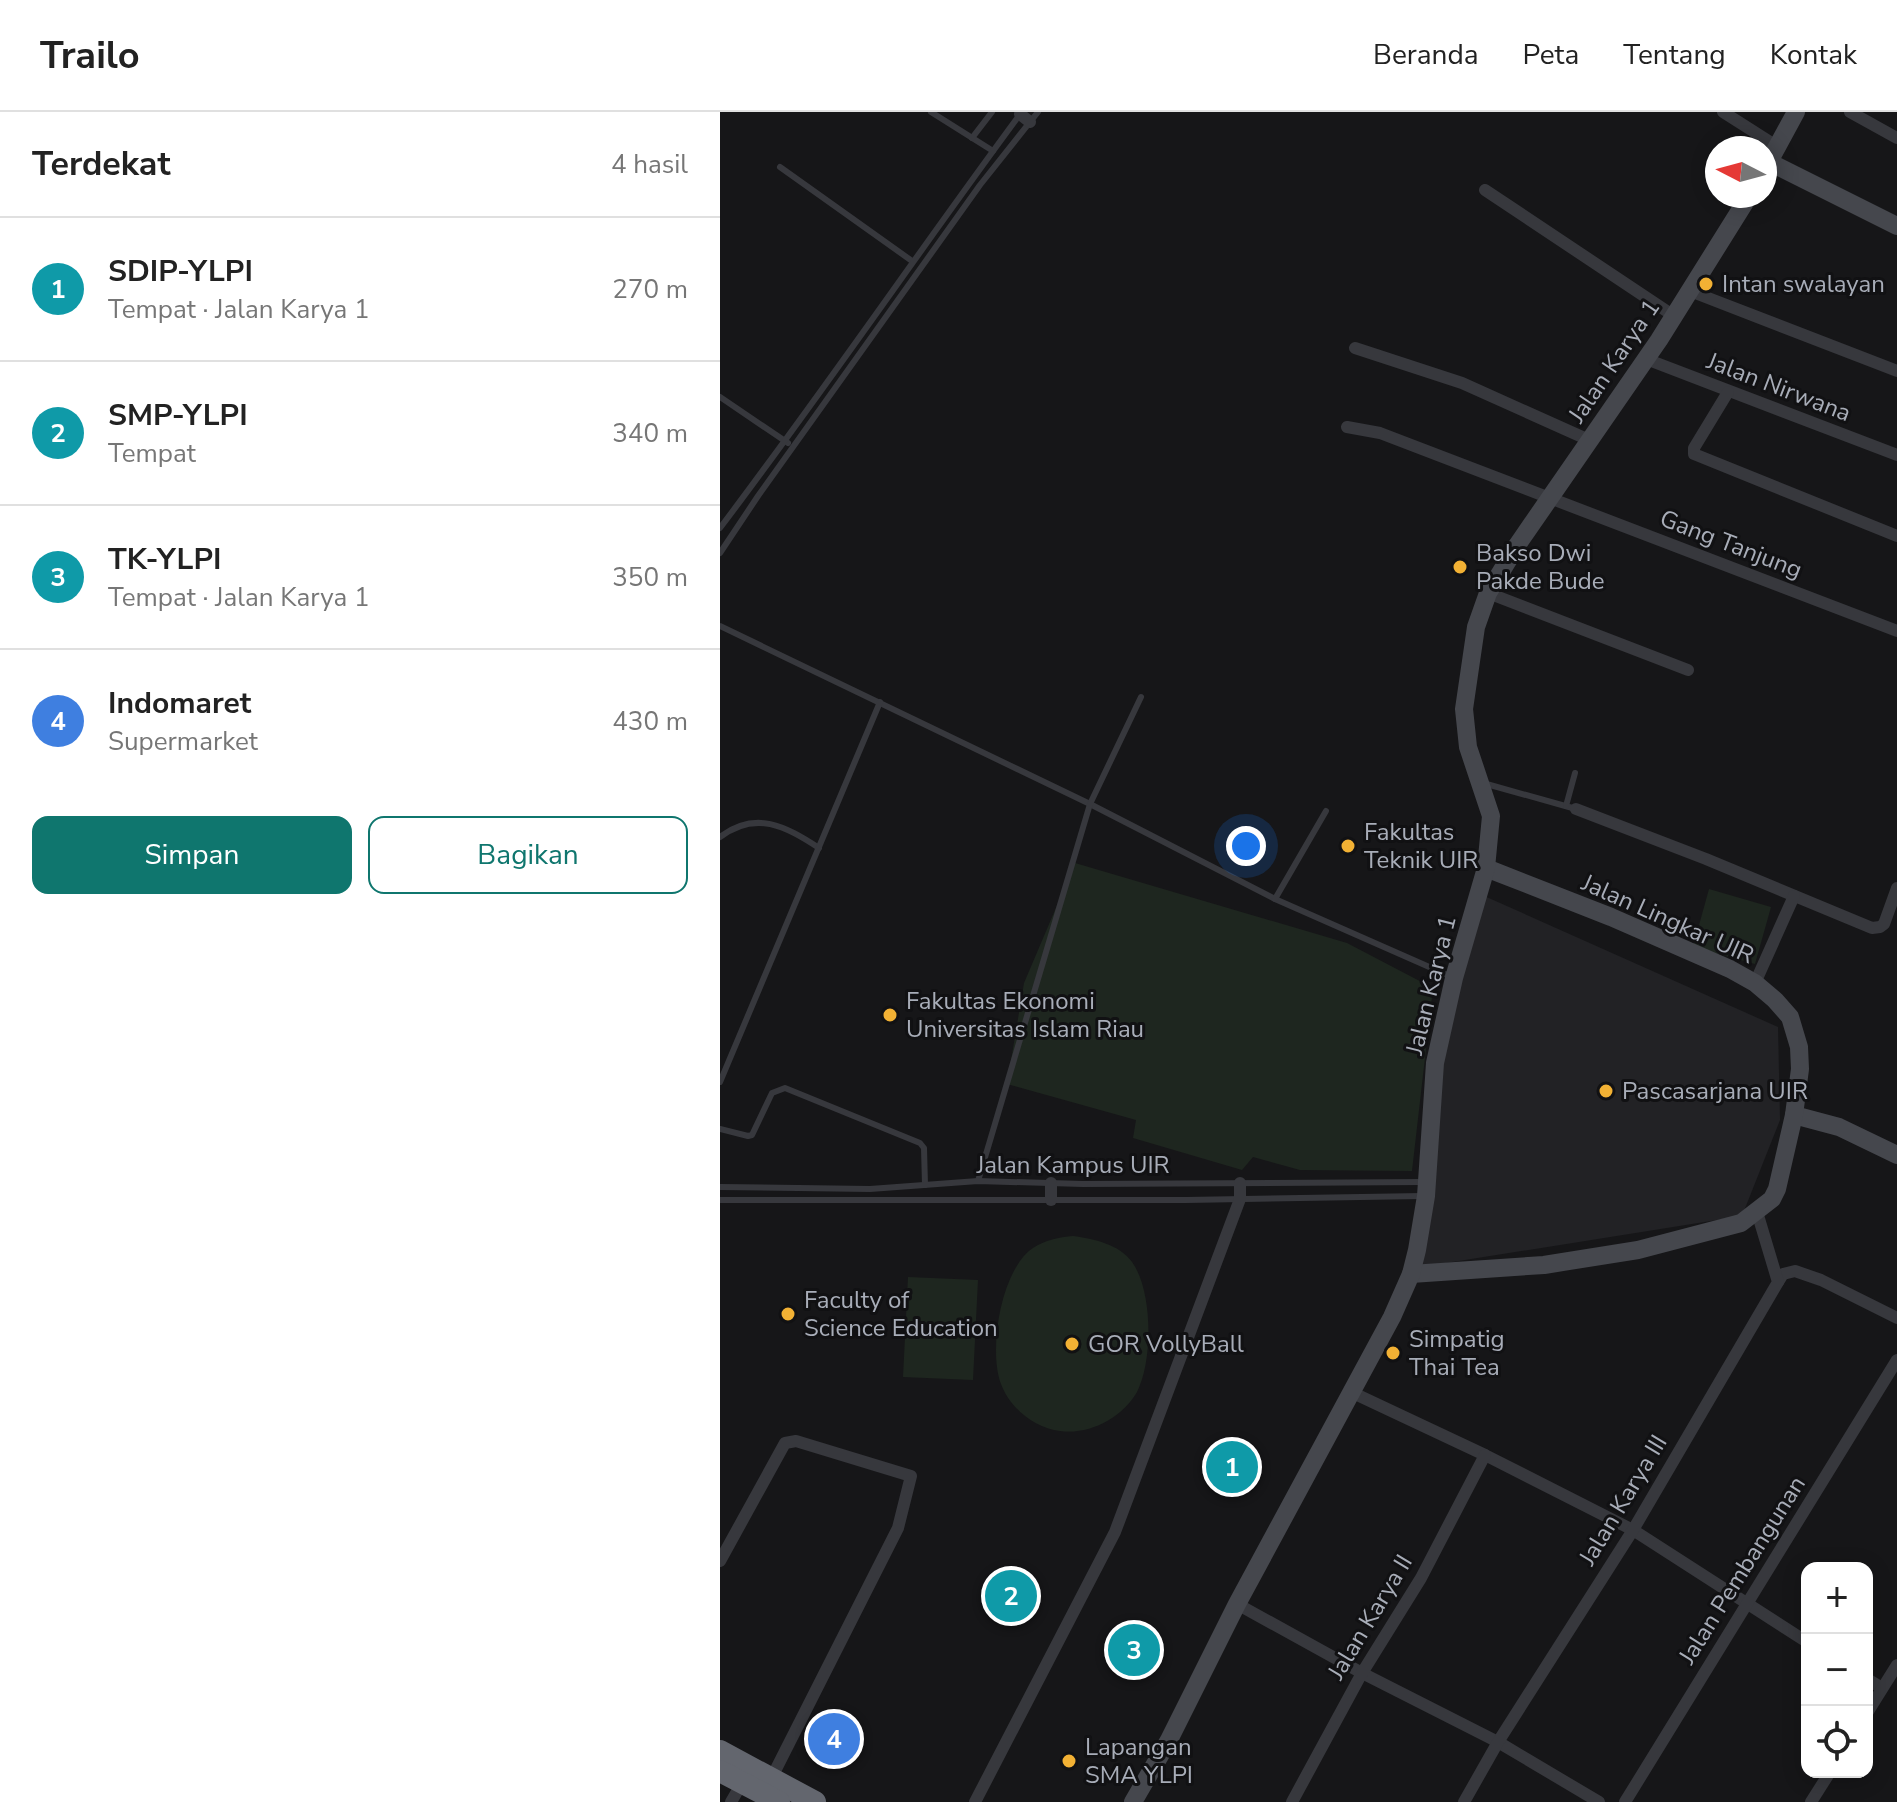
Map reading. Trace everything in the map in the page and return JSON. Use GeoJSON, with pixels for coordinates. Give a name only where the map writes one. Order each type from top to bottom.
{"type":"FeatureCollection","features":[{"type":"Feature","properties":{"kind":"highway"},"geometry":{"type":"LineString","coordinates":[[720,1751],[815,1802]]}},
{"type":"Feature","properties":{"kind":"highway"},"geometry":{"type":"LineString","coordinates":[[720,1771],[737,1792],[779,1802]]}},
{"type":"Feature","properties":{"kind":"street"},"geometry":{"type":"LineString","coordinates":[[1723,112],[1748,136]]}},
{"type":"Feature","properties":{"kind":"street"},"geometry":{"type":"LineString","coordinates":[[1777,148],[1796,112]]}},
{"type":"Feature","properties":{"kind":"street"},"geometry":{"type":"LineString","coordinates":[[1850,112],[1897,138]]}},
{"type":"Feature","properties":{"kind":"street"},"geometry":{"type":"LineString","coordinates":[[1777,162],[1897,226]]}},
{"type":"Feature","properties":{"kind":"street"},"geometry":{"type":"LineString","coordinates":[[1485,190],[1674,316]]}},
{"type":"Feature","properties":{"kind":"street","name":"Jalan Karya 1"},"geometry":{"type":"LineString","coordinates":[[1133,1802],[1169,1740],[1237,1604],[1392,1317],[1411,1274],[1426,1189],[1434,1072],[1454,978],[1486,868],[1491,816],[1468,747],[1464,709],[1476,627],[1488,593],[1549,498],[1646,359],[1742,208]]}},
{"type":"Feature","properties":{"kind":"street"},"geometry":{"type":"LineString","coordinates":[[1690,291],[1897,371]]}},
{"type":"Feature","properties":{"kind":"street"},"geometry":{"type":"LineString","coordinates":[[1355,348],[1462,383],[1589,440]]}},
{"type":"Feature","properties":{"kind":"street","name":"Jalan Nirwana"},"geometry":{"type":"LineString","coordinates":[[1646,359],[1897,455]]}},
{"type":"Feature","properties":{"kind":"street"},"geometry":{"type":"LineString","coordinates":[[1728,392],[1694,448],[1698,458],[1897,536]]}},
{"type":"Feature","properties":{"kind":"street","name":"Gang Tanjung"},"geometry":{"type":"LineString","coordinates":[[1347,427],[1380,433],[1897,631]]}},
{"type":"Feature","properties":{"kind":"street"},"geometry":{"type":"LineString","coordinates":[[1488,593],[1688,670]]}},
{"type":"Feature","properties":{"kind":"street"},"geometry":{"type":"LineString","coordinates":[[1571,808],[1876,928],[1884,924],[1897,888]]}},
{"type":"Feature","properties":{"kind":"street","name":"Jalan Lingkar UIR"},"geometry":{"type":"LineString","coordinates":[[1486,868],[1611,917],[1755,983],[1790,1017],[1799,1047],[1800,1069],[1794,1115],[1777,1189],[1772,1199],[1757,1212]]}},
{"type":"Feature","properties":{"kind":"street"},"geometry":{"type":"LineString","coordinates":[[1755,983],[1794,896]]}},
{"type":"Feature","properties":{"kind":"street"},"geometry":{"type":"LineString","coordinates":[[1794,1115],[1839,1127],[1897,1155]]}},
{"type":"Feature","properties":{"kind":"street"},"geometry":{"type":"LineString","coordinates":[[1051,1183],[1051,1200]]}},
{"type":"Feature","properties":{"kind":"street"},"geometry":{"type":"LineString","coordinates":[[975,1802],[1115,1532],[1240,1199],[1240,1183]]}},
{"type":"Feature","properties":{"kind":"street"},"geometry":{"type":"LineString","coordinates":[[1411,1274],[1544,1265],[1638,1250],[1741,1223],[1757,1212],[1778,1282]]}},
{"type":"Feature","properties":{"kind":"street"},"geometry":{"type":"LineString","coordinates":[[1778,1282],[1783,1274],[1795,1271],[1821,1280],[1897,1318]]}},
{"type":"Feature","properties":{"kind":"street","name":"Jalan Karya III"},"geometry":{"type":"LineString","coordinates":[[1464,1802],[1498,1742],[1633,1530],[1778,1282]]}},
{"type":"Feature","properties":{"kind":"street","name":"Jalan Pembangunan"},"geometry":{"type":"LineString","coordinates":[[1625,1802],[1897,1360]]}},
{"type":"Feature","properties":{"kind":"street"},"geometry":{"type":"LineString","coordinates":[[1351,1392],[1633,1530],[1801,1638]]}},
{"type":"Feature","properties":{"kind":"street"},"geometry":{"type":"LineString","coordinates":[[720,1561],[785,1443],[796,1441],[911,1476],[898,1528],[772,1777]]}},
{"type":"Feature","properties":{"kind":"street","name":"Jalan Karya II"},"geometry":{"type":"LineString","coordinates":[[1292,1802],[1362,1673],[1421,1578],[1485,1455]]}},
{"type":"Feature","properties":{"kind":"street"},"geometry":{"type":"LineString","coordinates":[[1237,1604],[1362,1673],[1498,1742],[1599,1802]]}},
{"type":"Feature","properties":{"kind":"street"},"geometry":{"type":"LineString","coordinates":[[1871,1706],[1897,1665]]}},
{"type":"Feature","properties":{"kind":"street"},"geometry":{"type":"LineString","coordinates":[[1873,1683],[1882,1688]]}},
{"type":"Feature","properties":{"kind":"street"},"geometry":{"type":"LineString","coordinates":[[1811,1802],[1826,1778]]}},
{"type":"Feature","properties":{"kind":"lane"},"geometry":{"type":"LineString","coordinates":[[931,112],[993,151]]}},
{"type":"Feature","properties":{"kind":"lane"},"geometry":{"type":"LineString","coordinates":[[972,138],[992,112]]}},
{"type":"Feature","properties":{"kind":"lane"},"geometry":{"type":"LineString","coordinates":[[720,528],[786,441],[993,151],[1028,115]]}},
{"type":"Feature","properties":{"kind":"lane"},"geometry":{"type":"LineString","coordinates":[[720,553],[1028,115]]}},
{"type":"Feature","properties":{"kind":"lane"},"geometry":{"type":"LineString","coordinates":[[780,167],[912,261]]}},
{"type":"Feature","properties":{"kind":"lane"},"geometry":{"type":"LineString","coordinates":[[720,397],[794,447]]}},
{"type":"Feature","properties":{"kind":"lane"},"geometry":{"type":"LineString","coordinates":[[720,626],[1090,804],[1275,899],[1454,978]]}},
{"type":"Feature","properties":{"kind":"lane"},"geometry":{"type":"LineString","coordinates":[[978,1181],[1090,804],[1141,697]]}},
{"type":"Feature","properties":{"kind":"lane"},"geometry":{"type":"LineString","coordinates":[[720,1082],[880,702]]}},
{"type":"Feature","properties":{"kind":"lane"},"geometry":{"type":"LineString","coordinates":[[1481,783],[1571,808],[1575,773]]}},
{"type":"Feature","properties":{"kind":"lane"},"geometry":{"type":"LineString","coordinates":[[1275,899],[1326,811]]}},
{"type":"Feature","properties":{"kind":"lane"},"geometry":{"type":"LineString","coordinates":[[720,837],[750,822],[766,822],[798,834],[819,848]]}},
{"type":"Feature","properties":{"kind":"lane"},"geometry":{"type":"LineString","coordinates":[[720,1129],[752,1135],[772,1093],[785,1088],[920,1143],[924,1148],[925,1185]]}},
{"type":"Feature","properties":{"kind":"lane","name":"Jalan Kampus UIR"},"geometry":{"type":"LineString","coordinates":[[720,1187],[870,1189],[978,1181],[1240,1183],[1426,1189]]}},
{"type":"Feature","properties":{"kind":"lane","name":"Jalan Kampus UIR"},"geometry":{"type":"LineString","coordinates":[[720,1200],[1240,1199],[1426,1189]]}},
{"type":"Feature","properties":{"kind":"shaded area"},"geometry":{"type":"Polygon","coordinates":[[[1075,863],[1347,943],[1433,988],[1412,1171],[1300,1170],[1253,1157],[1242,1170],[1133,1138],[1136,1120],[1007,1084],[1024,983],[1075,863]]]}},
{"type":"Feature","properties":{"kind":"shaded area"},"geometry":{"type":"Polygon","coordinates":[[[1709,889],[1771,907],[1755,964],[1693,947],[1709,889]]]}},
{"type":"Feature","properties":{"kind":"shaded area","name":"Pascasarjana UIR"},"geometry":{"type":"Polygon","coordinates":[[[1482,895],[1778,1027],[1780,1120],[1742,1216],[1421,1267],[1435,1063],[1482,895]]]}},
{"type":"Feature","properties":{"kind":"shaded area","name":"GOR VollyBall"},"geometry":{"type":"Polygon","coordinates":[[[1073,1236],[1113,1247],[1132,1262],[1144,1290],[1148,1345],[1142,1379],[1131,1401],[1104,1423],[1071,1432],[1041,1426],[1017,1409],[1001,1384],[996,1351],[1005,1291],[1022,1258],[1042,1243],[1073,1236]]]}},
{"type":"Feature","properties":{"kind":"shaded area"},"geometry":{"type":"Polygon","coordinates":[[[908,1277],[978,1280],[973,1380],[903,1377],[908,1277]]]}},
{"type":"Feature","properties":{"kind":"place","name":"Intan swalayan"},"geometry":{"type":"Point","coordinates":[1706,284]}},
{"type":"Feature","properties":{"kind":"place","name":"Bakso Dwi Pakde Bude"},"geometry":{"type":"Point","coordinates":[1460,567]}},
{"type":"Feature","properties":{"kind":"place","name":"Fakultas Teknik UIR"},"geometry":{"type":"Point","coordinates":[1348,846]}},
{"type":"Feature","properties":{"kind":"place","name":"Fakultas Ekonomi Universitas Islam Riau"},"geometry":{"type":"Point","coordinates":[890,1015]}},
{"type":"Feature","properties":{"kind":"place","name":"Pascasarjana UIR"},"geometry":{"type":"Point","coordinates":[1606,1091]}},
{"type":"Feature","properties":{"kind":"place","name":"Faculty of Science Education"},"geometry":{"type":"Point","coordinates":[788,1314]}},
{"type":"Feature","properties":{"kind":"place","name":"GOR VollyBall"},"geometry":{"type":"Point","coordinates":[1072,1344]}},
{"type":"Feature","properties":{"kind":"place","name":"Simpatig Thai Tea"},"geometry":{"type":"Point","coordinates":[1393,1353]}},
{"type":"Feature","properties":{"kind":"place","name":"SDIP-YLPI"},"geometry":{"type":"Point","coordinates":[1232,1467]}},
{"type":"Feature","properties":{"kind":"place","name":"SMP-YLPI"},"geometry":{"type":"Point","coordinates":[1011,1596]}},
{"type":"Feature","properties":{"kind":"place","name":"TK-YLPI"},"geometry":{"type":"Point","coordinates":[1134,1650]}},
{"type":"Feature","properties":{"kind":"place","name":"Indomaret"},"geometry":{"type":"Point","coordinates":[834,1739]}},
{"type":"Feature","properties":{"kind":"place","name":"Lapangan SMA YLPI"},"geometry":{"type":"Point","coordinates":[1069,1761]}}]}
